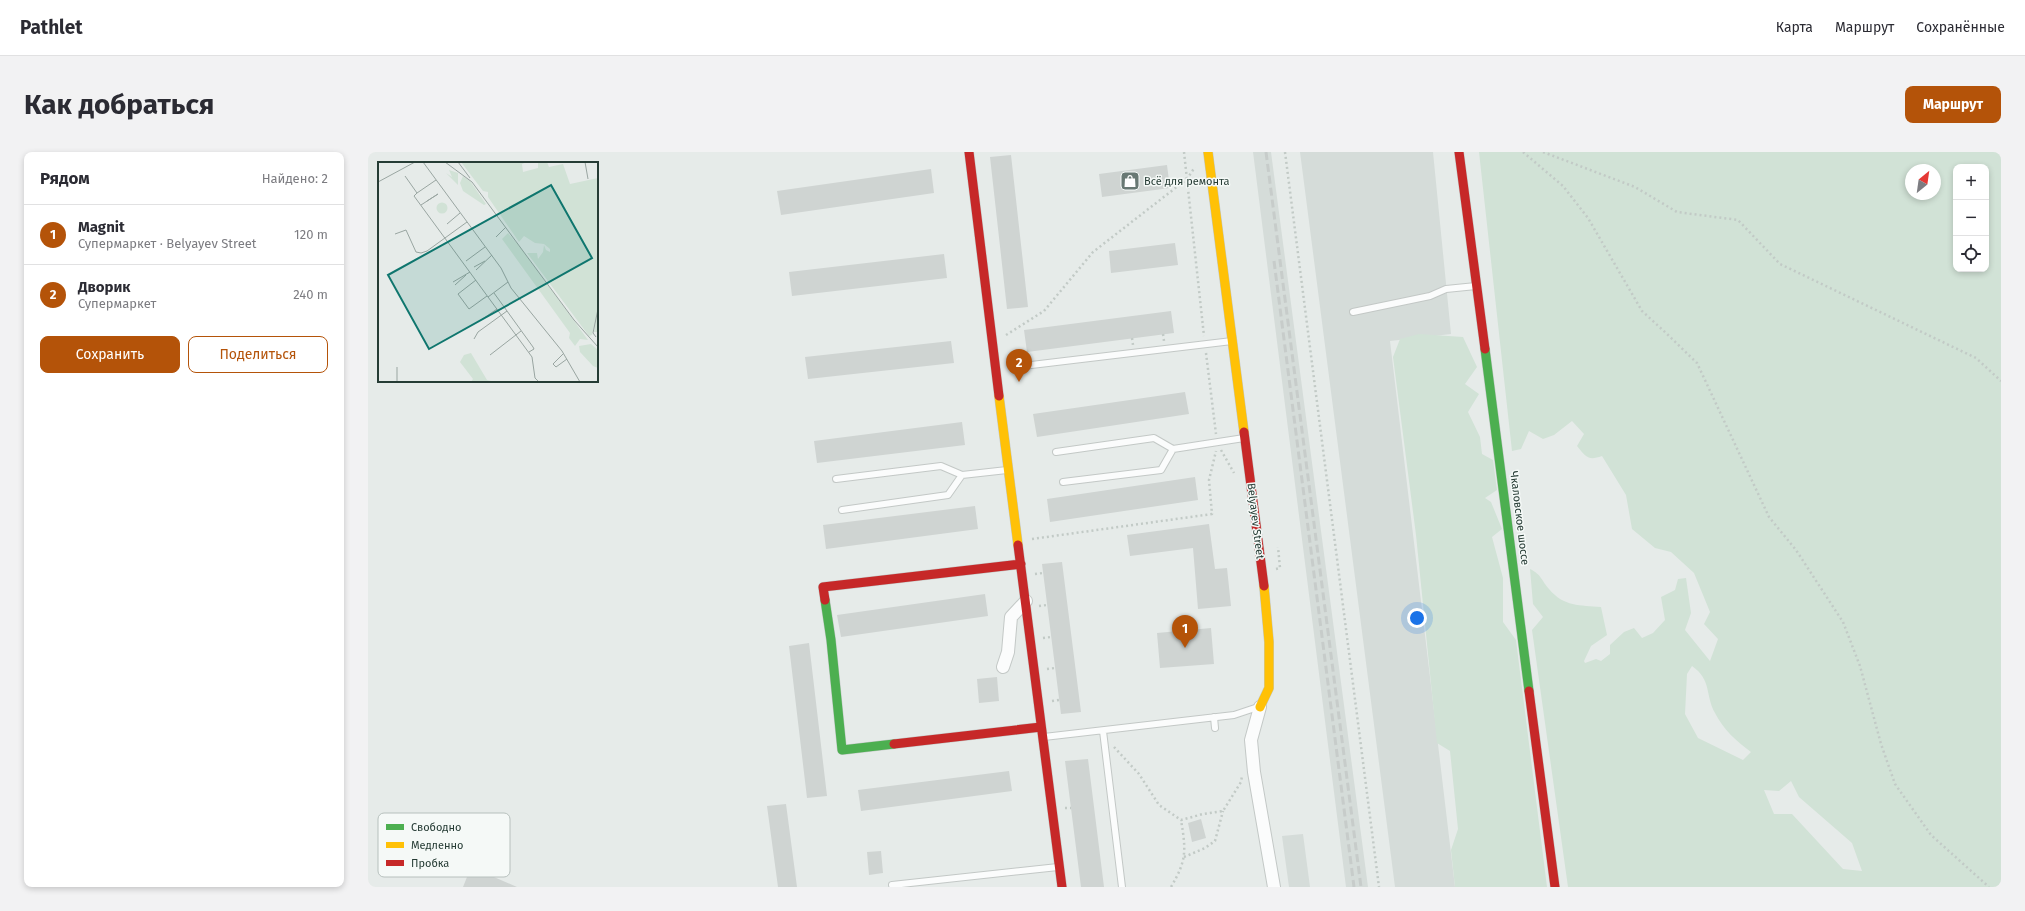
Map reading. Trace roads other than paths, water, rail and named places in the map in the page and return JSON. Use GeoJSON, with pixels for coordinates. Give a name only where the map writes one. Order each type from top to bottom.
{"type":"FeatureCollection","features":[{"type":"Feature","properties":{"kind":"street"},"geometry":{"type":"LineString","coordinates":[[969,152],[1062,887]]}},
{"type":"Feature","properties":{"kind":"street","name":"Belyayev Street"},"geometry":{"type":"LineString","coordinates":[[1208,152],[1246,438],[1269,642],[1269,688],[1260,707],[1251,740],[1254,772],[1274,887]]}},
{"type":"Feature","properties":{"kind":"street","name":"Чкаловское шоссе"},"geometry":{"type":"LineString","coordinates":[[1459,152],[1555,887]]}},
{"type":"Feature","properties":{"kind":"street"},"geometry":{"type":"LineString","coordinates":[[1021,564],[822,587],[831,640],[842,750],[1042,727]]}},
{"type":"Feature","properties":{"kind":"street"},"geometry":{"type":"LineString","coordinates":[[1003,666],[1008,652],[1011,616],[1026,601]]}},
{"type":"Feature","properties":{"kind":"lane"},"geometry":{"type":"LineString","coordinates":[[1353,312],[1430,296],[1446,289],[1476,286]]}},
{"type":"Feature","properties":{"kind":"lane"},"geometry":{"type":"LineString","coordinates":[[1023,366],[1232,341]]}},
{"type":"Feature","properties":{"kind":"lane"},"geometry":{"type":"LineString","coordinates":[[1056,452],[1154,438],[1173,449],[1246,438]]}},
{"type":"Feature","properties":{"kind":"lane"},"geometry":{"type":"LineString","coordinates":[[1063,482],[1161,470],[1173,449]]}},
{"type":"Feature","properties":{"kind":"lane"},"geometry":{"type":"LineString","coordinates":[[836,479],[941,466],[962,475],[1008,469]]}},
{"type":"Feature","properties":{"kind":"lane"},"geometry":{"type":"LineString","coordinates":[[842,510],[948,495],[962,475]]}},
{"type":"Feature","properties":{"kind":"lane"},"geometry":{"type":"LineString","coordinates":[[1043,737],[1214,717],[1234,714],[1260,707]]}},
{"type":"Feature","properties":{"kind":"lane"},"geometry":{"type":"LineString","coordinates":[[1214,717],[1215,728]]}},
{"type":"Feature","properties":{"kind":"lane"},"geometry":{"type":"LineString","coordinates":[[1102,731],[1122,887]]}},
{"type":"Feature","properties":{"kind":"lane"},"geometry":{"type":"LineString","coordinates":[[892,885],[1060,866]]}},
{"type":"Feature","properties":{"kind":"railway"},"geometry":{"type":"LineString","coordinates":[[1266,152],[1361,887]]}},
{"type":"Feature","properties":{"kind":"railway"},"geometry":{"type":"LineString","coordinates":[[1274,261],[1354,887]]}},
{"type":"Feature","properties":{"kind":"place","name":"Всё для ремонта"},"geometry":{"type":"Point","coordinates":[1130,181]}},
{"type":"Feature","properties":{"kind":"place","name":"Дворик"},"geometry":{"type":"Point","coordinates":[1019,382]}},
{"type":"Feature","properties":{"kind":"place","name":"Magnit"},"geometry":{"type":"Point","coordinates":[1185,648]}}]}
